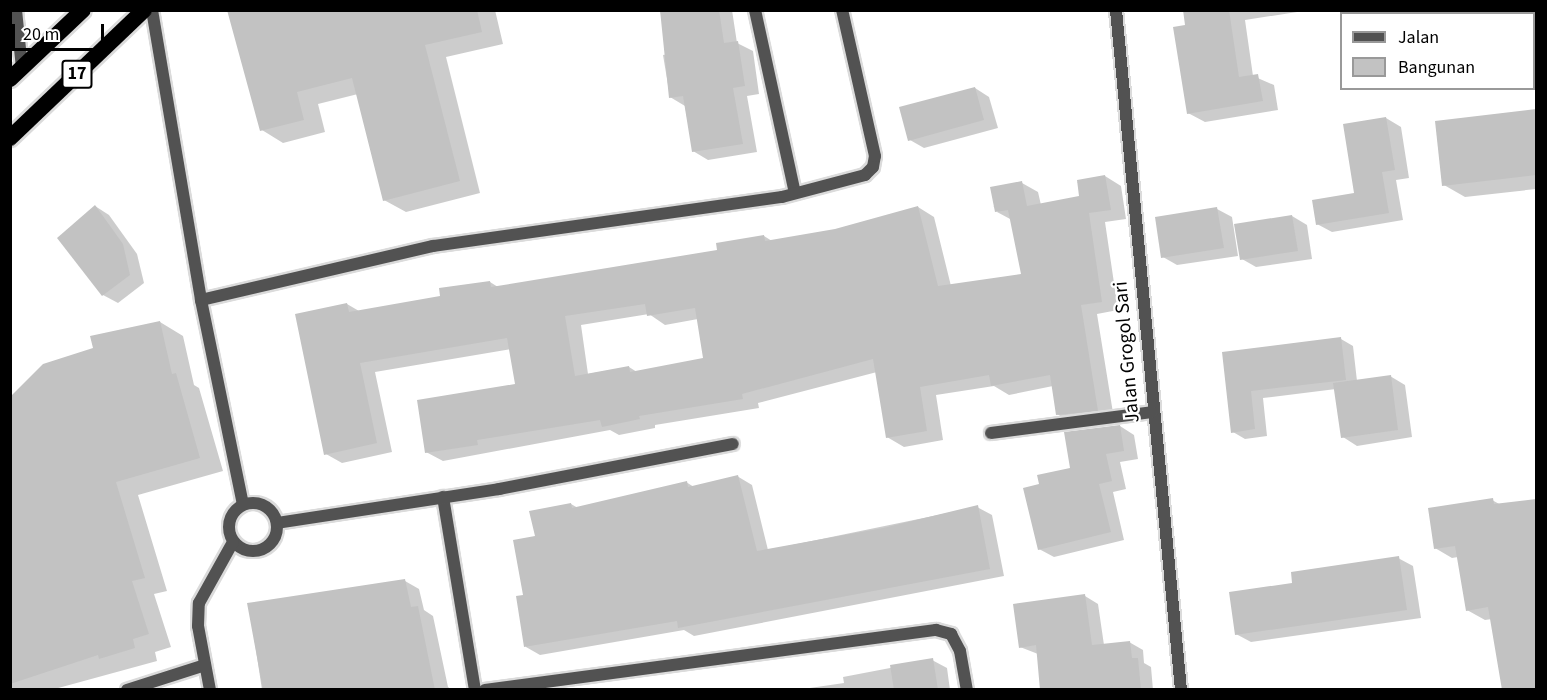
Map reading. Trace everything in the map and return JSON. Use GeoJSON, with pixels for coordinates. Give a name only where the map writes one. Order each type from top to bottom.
{"type":"FeatureCollection","features":[{"type":"Feature","properties":{"kind":"highway","name":"17"},"geometry":{"type":"LineString","coordinates":[[16,74],[82,10]]}},
{"type":"Feature","properties":{"kind":"highway","name":"17"},"geometry":{"type":"LineString","coordinates":[[10,138],[144,10]]}},
{"type":"Feature","properties":{"kind":"street"},"geometry":{"type":"LineString","coordinates":[[16,10],[16,74]]}},
{"type":"Feature","properties":{"kind":"street"},"geometry":{"type":"LineString","coordinates":[[152,10],[201,300],[243,505]]}},
{"type":"Feature","properties":{"kind":"street"},"geometry":{"type":"LineString","coordinates":[[755,10],[795,193]]}},
{"type":"Feature","properties":{"kind":"street"},"geometry":{"type":"LineString","coordinates":[[201,300],[433,246],[795,193],[865,175],[875,161],[842,10]]}},
{"type":"Feature","properties":{"kind":"street","name":"Jalan Grogol Sari"},"geometry":{"type":"LineString","coordinates":[[1116,10],[1152,412],[1181,690]]}},
{"type":"Feature","properties":{"kind":"street"},"geometry":{"type":"LineString","coordinates":[[991,433],[1152,412]]}},
{"type":"Feature","properties":{"kind":"street"},"geometry":{"type":"LineString","coordinates":[[277,523],[443,497],[733,444]]}},
{"type":"Feature","properties":{"kind":"street"},"geometry":{"type":"LineString","coordinates":[[443,497],[475,690]]}},
{"type":"Feature","properties":{"kind":"street"},"geometry":{"type":"LineString","coordinates":[[210,690],[198,626],[199,603],[233,542],[229,525],[231,516],[243,505],[261,504],[275,515],[277,523],[275,539],[263,550],[247,551],[233,542]]}},
{"type":"Feature","properties":{"kind":"street"},"geometry":{"type":"LineString","coordinates":[[485,690],[936,630],[951,634],[960,651],[967,690]]}},
{"type":"Feature","properties":{"kind":"street"},"geometry":{"type":"LineString","coordinates":[[127,690],[205,665]]}},
{"type":"Feature","properties":{"kind":"building"},"geometry":{"type":"Polygon","coordinates":[[[227,10],[477,10],[482,32],[425,45],[460,181],[383,201],[352,78],[297,92],[304,120],[260,131],[227,10]]]}},
{"type":"Feature","properties":{"kind":"building"},"geometry":{"type":"Polygon","coordinates":[[[660,10],[719,10],[724,43],[738,41],[745,86],[733,88],[743,144],[692,152],[683,96],[669,98],[660,10]]]}},
{"type":"Feature","properties":{"kind":"building"},"geometry":{"type":"Polygon","coordinates":[[[1183,10],[1229,10],[1239,77],[1258,74],[1263,101],[1187,114],[1173,27],[1185,25],[1183,10]]]}},
{"type":"Feature","properties":{"kind":"building"},"geometry":{"type":"Polygon","coordinates":[[[975,87],[984,120],[908,141],[899,107],[975,87]]]}},
{"type":"Feature","properties":{"kind":"building"},"geometry":{"type":"Polygon","coordinates":[[[1536,109],[1536,175],[1442,186],[1435,121],[1536,109]]]}},
{"type":"Feature","properties":{"kind":"building"},"geometry":{"type":"Polygon","coordinates":[[[1386,117],[1395,170],[1382,172],[1389,213],[1316,225],[1312,200],[1354,193],[1343,124],[1386,117]]]}},
{"type":"Feature","properties":{"kind":"building"},"geometry":{"type":"Polygon","coordinates":[[[1105,175],[1111,210],[1089,213],[1102,302],[1081,305],[1098,411],[1056,415],[1050,375],[991,386],[989,375],[920,387],[927,431],[886,438],[873,359],[742,394],[743,399],[639,416],[640,419],[602,427],[600,420],[477,440],[478,445],[425,453],[417,400],[515,384],[507,338],[360,363],[377,443],[324,455],[295,314],[347,303],[349,312],[440,296],[439,288],[490,281],[491,287],[717,250],[716,243],[764,235],[765,241],[835,229],[918,206],[938,286],[1021,274],[1008,210],[995,212],[990,187],[1022,181],[1027,206],[1079,196],[1077,180],[1105,175]],[[645,304],[565,316],[575,376],[629,366],[630,372],[703,358],[695,308],[647,316],[645,304]]]}},
{"type":"Feature","properties":{"kind":"building"},"geometry":{"type":"Polygon","coordinates":[[[95,205],[123,244],[130,275],[102,296],[57,238],[95,205]]]}},
{"type":"Feature","properties":{"kind":"building"},"geometry":{"type":"Polygon","coordinates":[[[1217,207],[1224,248],[1161,258],[1155,217],[1217,207]]]}},
{"type":"Feature","properties":{"kind":"building"},"geometry":{"type":"Polygon","coordinates":[[[1292,215],[1298,251],[1240,260],[1234,224],[1292,215]]]}},
{"type":"Feature","properties":{"kind":"building"},"geometry":{"type":"Polygon","coordinates":[[[160,321],[172,374],[176,373],[200,458],[116,482],[145,578],[132,581],[149,634],[133,639],[135,648],[99,659],[98,655],[10,684],[10,397],[43,364],[93,348],[90,336],[160,321]]]}},
{"type":"Feature","properties":{"kind":"building"},"geometry":{"type":"Polygon","coordinates":[[[1341,337],[1346,380],[1251,391],[1255,429],[1231,433],[1222,352],[1341,337]]]}},
{"type":"Feature","properties":{"kind":"building"},"geometry":{"type":"Polygon","coordinates":[[[1391,375],[1398,430],[1341,438],[1333,383],[1391,375]]]}},
{"type":"Feature","properties":{"kind":"building"},"geometry":{"type":"Polygon","coordinates":[[[1120,425],[1124,451],[1106,454],[1112,481],[1099,484],[1111,532],[1038,550],[1023,488],[1039,484],[1037,475],[1070,468],[1064,432],[1120,425]]]}},
{"type":"Feature","properties":{"kind":"building"},"geometry":{"type":"Polygon","coordinates":[[[738,475],[757,551],[883,528],[978,505],[990,569],[678,628],[677,621],[524,647],[516,596],[523,595],[513,540],[535,536],[529,511],[571,503],[572,508],[687,481],[688,487],[738,475]]]}},
{"type":"Feature","properties":{"kind":"building"},"geometry":{"type":"Polygon","coordinates":[[[1493,498],[1494,504],[1536,499],[1536,690],[1502,690],[1488,607],[1466,611],[1455,546],[1434,549],[1428,508],[1493,498]]]}},
{"type":"Feature","properties":{"kind":"building"},"geometry":{"type":"Polygon","coordinates":[[[1399,556],[1407,610],[1235,635],[1229,592],[1292,583],[1291,572],[1399,556]]]}},
{"type":"Feature","properties":{"kind":"building"},"geometry":{"type":"Polygon","coordinates":[[[405,579],[411,607],[418,606],[435,690],[263,690],[247,603],[405,579]]]}},
{"type":"Feature","properties":{"kind":"building"},"geometry":{"type":"Polygon","coordinates":[[[1085,594],[1092,645],[1130,641],[1132,658],[1138,658],[1141,690],[1040,690],[1036,645],[1019,648],[1013,604],[1085,594]]]}},
{"type":"Feature","properties":{"kind":"building"},"geometry":{"type":"Polygon","coordinates":[[[933,658],[938,690],[894,690],[890,665],[933,658]]]}}]}
